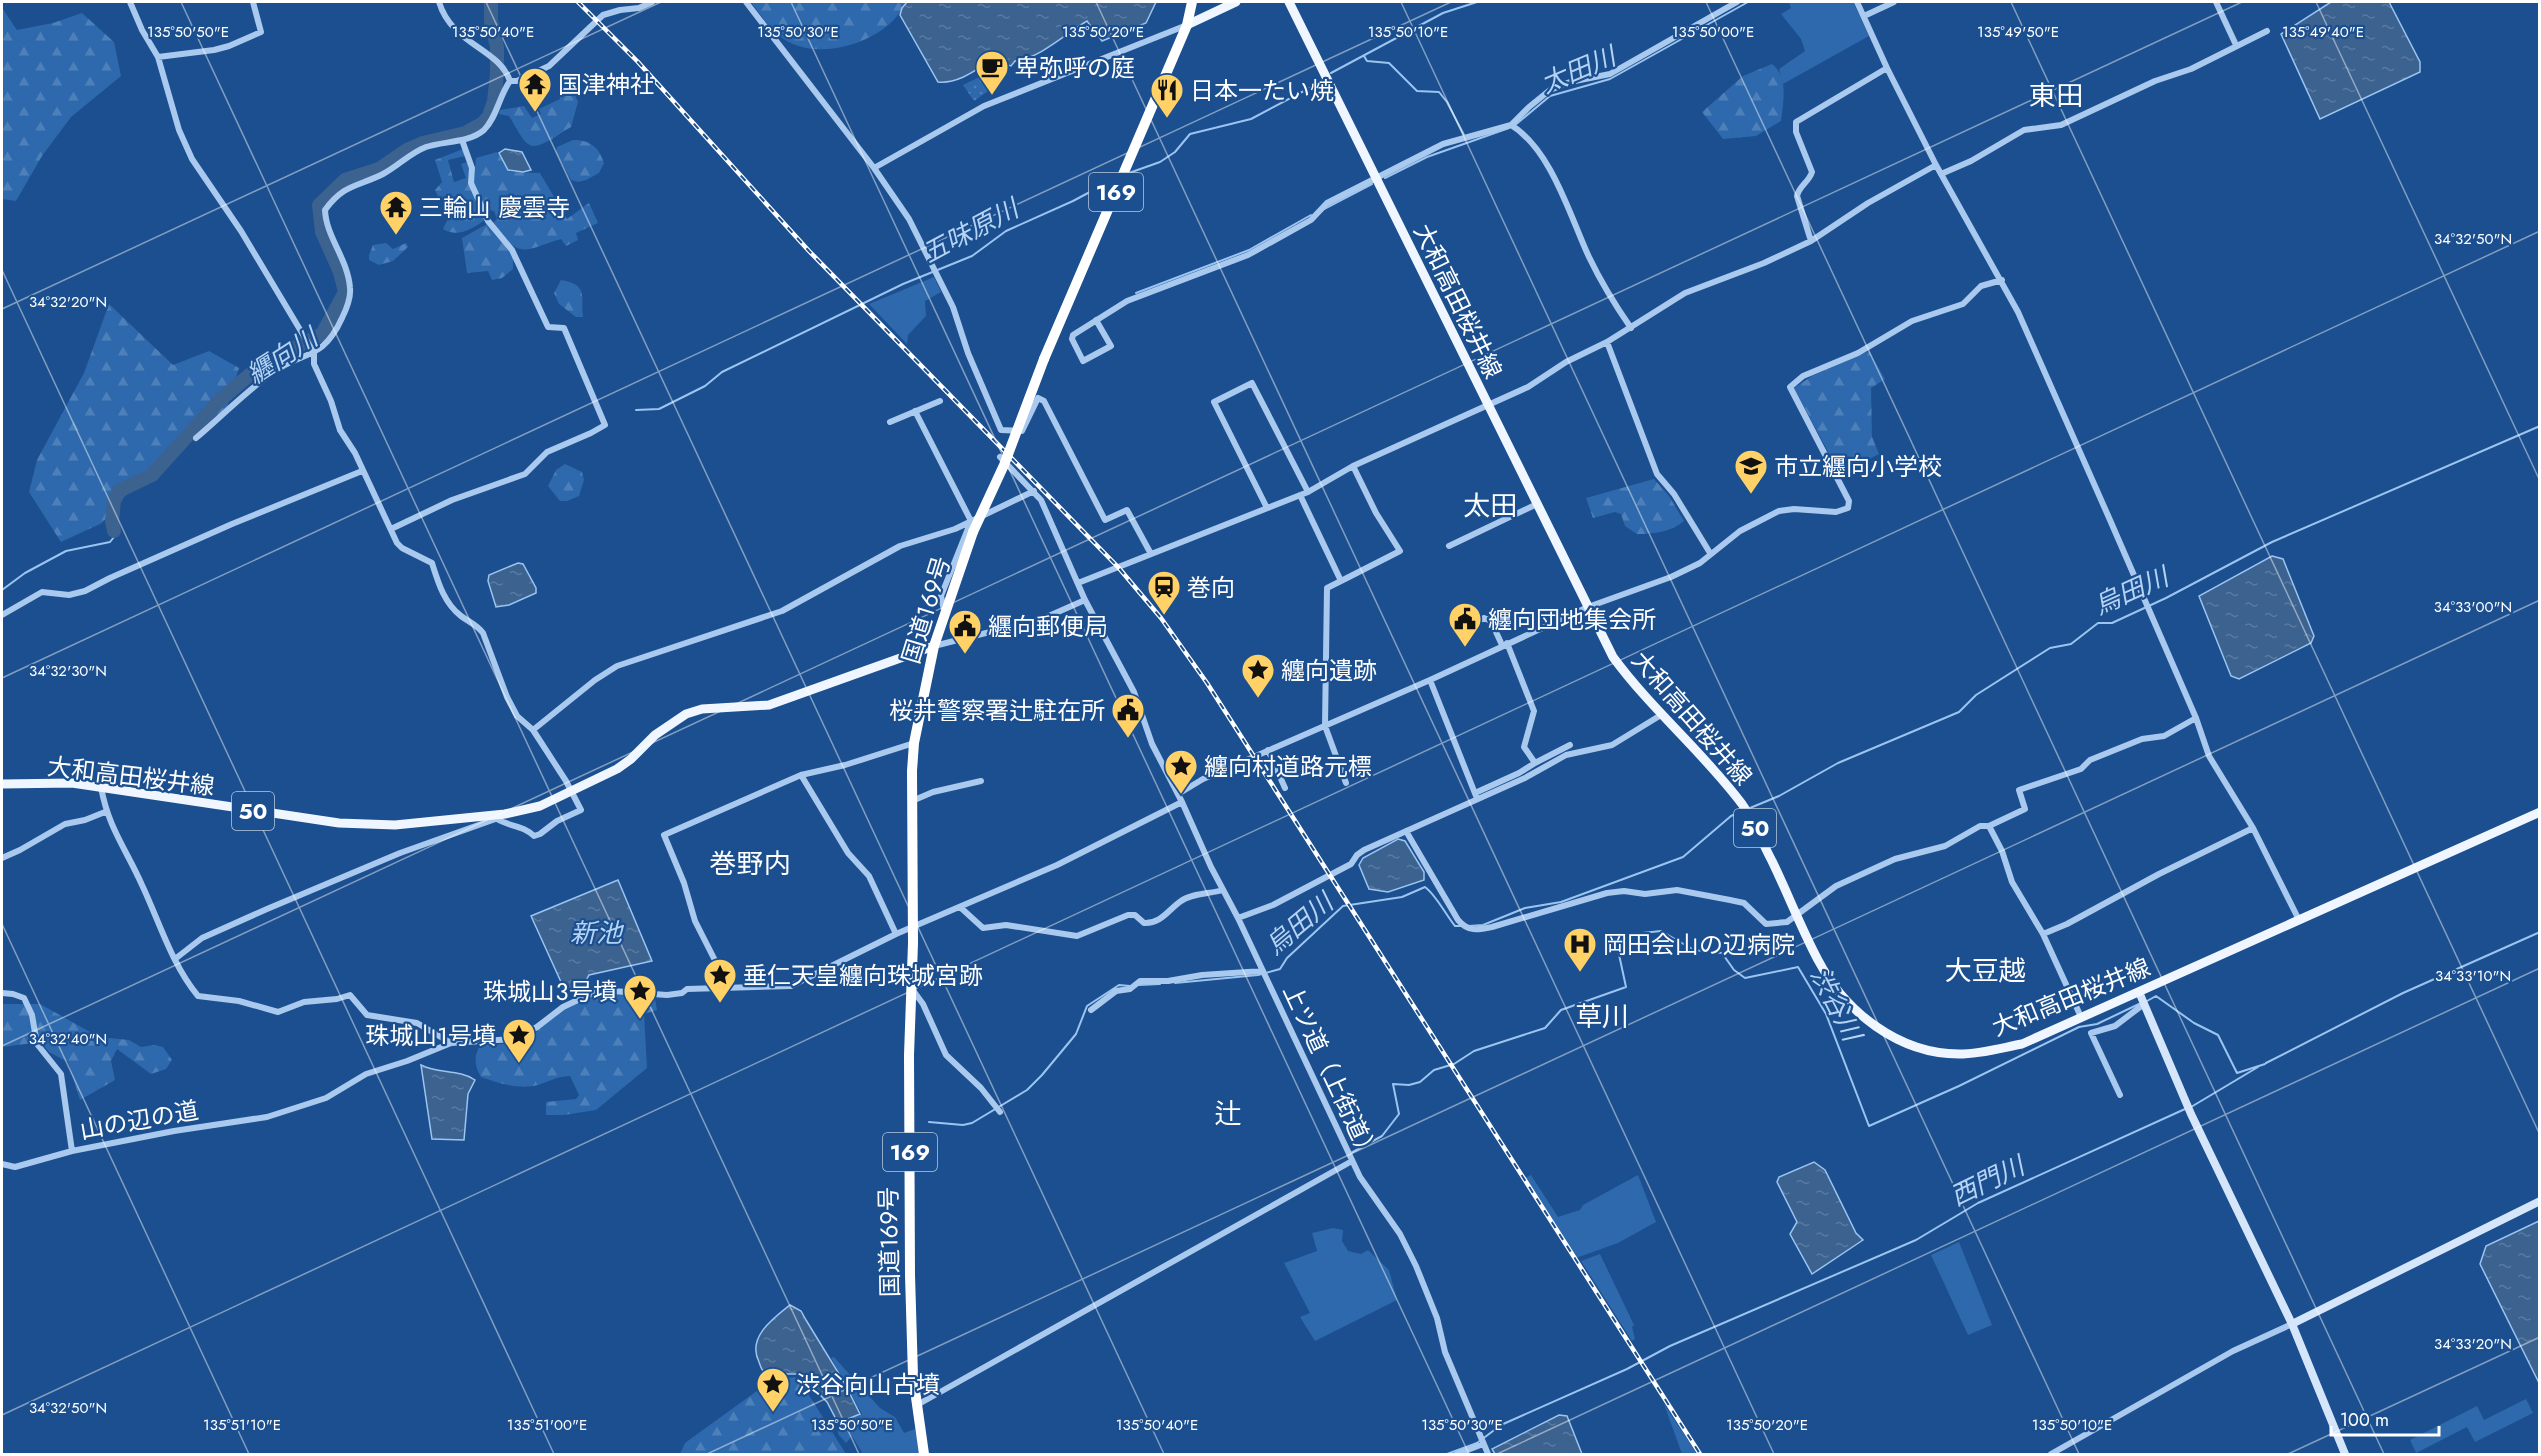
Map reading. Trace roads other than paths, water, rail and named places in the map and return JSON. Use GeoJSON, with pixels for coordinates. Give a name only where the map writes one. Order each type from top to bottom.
{"type":"FeatureCollection","features":[{"type":"Feature","properties":{"kind":"highway","name":"国道169号"},"geometry":{"type":"LineString","coordinates":[[924,1455],[913,1376],[910,1275],[909,1055],[913,927],[914,743],[934,646],[974,532],[1004,465],[1044,359],[1175,55],[1187,25],[1192,2]]}},
{"type":"Feature","properties":{"kind":"main road"},"geometry":{"type":"LineString","coordinates":[[1187,25],[1236,2]]}},
{"type":"Feature","properties":{"kind":"main road","name":"大和高田桜井線"},"geometry":{"type":"LineString","coordinates":[[1289,2],[1613,657],[1638,691],[1742,805],[1830,980],[1856,1012],[1878,1029],[1925,1049],[1957,1054],[1983,1053],[2022,1044],[2081,1017],[2141,998],[2299,920],[2540,812]]}},
{"type":"Feature","properties":{"kind":"main road","name":"大和高田桜井線"},"geometry":{"type":"LineString","coordinates":[[2,784],[72,783],[339,823],[395,825],[501,817],[540,806],[617,769],[631,759],[655,735],[686,714],[702,708],[769,705],[934,646]]}},
{"type":"Feature","properties":{"kind":"street"},"geometry":{"type":"LineString","coordinates":[[129,2],[158,57],[179,130],[192,159],[241,231],[313,350],[314,364],[331,401],[340,430],[355,453],[391,529],[402,548],[432,563],[442,591],[452,606],[459,615],[478,626],[483,633],[507,697],[518,716],[533,730],[581,810],[557,821],[534,836],[526,827],[508,826],[501,817],[400,853],[202,938],[175,959]]}},
{"type":"Feature","properties":{"kind":"street"},"geometry":{"type":"LineString","coordinates":[[158,57],[229,46],[261,32],[253,2]]}},
{"type":"Feature","properties":{"kind":"street"},"geometry":{"type":"LineString","coordinates":[[439,2],[443,15],[452,27],[493,59],[510,81]]}},
{"type":"Feature","properties":{"kind":"street"},"geometry":{"type":"LineString","coordinates":[[510,81],[517,81],[549,66],[603,15],[639,8],[652,2]]}},
{"type":"Feature","properties":{"kind":"street"},"geometry":{"type":"LineString","coordinates":[[746,2],[874,168],[909,219],[948,298],[968,353],[1001,430],[1022,431],[1038,398],[1044,401],[1105,520],[1127,510],[1151,554]]}},
{"type":"Feature","properties":{"kind":"street"},"geometry":{"type":"LineString","coordinates":[[1096,320],[1111,346],[1083,361],[1072,339],[1073,334],[1127,301],[1248,255],[1311,220],[1327,203],[1443,144],[1511,125],[1550,90],[1570,82],[1610,74],[1737,2]]}},
{"type":"Feature","properties":{"kind":"street"},"geometry":{"type":"LineString","coordinates":[[1857,2],[1936,165],[2018,312],[2196,718],[2209,756],[2253,828],[2299,920]]}},
{"type":"Feature","properties":{"kind":"street"},"geometry":{"type":"LineString","coordinates":[[1864,16],[1894,2]]}},
{"type":"Feature","properties":{"kind":"street"},"geometry":{"type":"LineString","coordinates":[[2216,2],[2236,45]]}},
{"type":"Feature","properties":{"kind":"street"},"geometry":{"type":"LineString","coordinates":[[874,168],[984,106],[1187,25]]}},
{"type":"Feature","properties":{"kind":"street"},"geometry":{"type":"LineString","coordinates":[[1941,174],[1971,161],[2024,130],[2061,125],[2155,81],[2191,69],[2267,31]]}},
{"type":"Feature","properties":{"kind":"street"},"geometry":{"type":"LineString","coordinates":[[1166,35],[1173,38],[1175,55]]}},
{"type":"Feature","properties":{"kind":"street"},"geometry":{"type":"LineString","coordinates":[[1811,241],[1797,196],[1798,189],[1811,177],[1812,172],[1796,132],[1796,122],[1887,68]]}},
{"type":"Feature","properties":{"kind":"street"},"geometry":{"type":"LineString","coordinates":[[196,438],[273,372],[327,343],[335,332],[344,315],[350,288],[341,255],[326,224],[325,210],[342,191],[385,173],[408,156],[429,146],[462,140],[482,132],[510,81]]}},
{"type":"Feature","properties":{"kind":"street"},"geometry":{"type":"LineString","coordinates":[[1511,125],[1532,141],[1566,200],[1588,254],[1610,299],[1631,328]]}},
{"type":"Feature","properties":{"kind":"street"},"geometry":{"type":"LineString","coordinates":[[391,529],[452,501],[525,474],[547,452],[591,433],[605,424],[564,328],[548,327],[512,250],[488,221],[471,183],[472,168],[462,140]]}},
{"type":"Feature","properties":{"kind":"street"},"geometry":{"type":"LineString","coordinates":[[1078,583],[1308,492],[1353,466],[1532,385],[1566,362],[1607,342],[1685,293],[1764,263],[1811,241],[1868,203],[1936,165]]}},
{"type":"Feature","properties":{"kind":"street"},"geometry":{"type":"LineString","coordinates":[[1179,794],[1203,779],[1430,680],[1588,607],[1671,578],[1700,562],[1740,531],[1779,511],[1794,509],[1836,512],[1848,508],[1849,501],[1790,387],[1803,376],[1858,352],[1912,321],[1963,304],[1981,286],[2002,280]]}},
{"type":"Feature","properties":{"kind":"street"},"geometry":{"type":"LineString","coordinates":[[1607,342],[1657,474],[1674,494],[1710,553]]}},
{"type":"Feature","properties":{"kind":"street"},"geometry":{"type":"LineString","coordinates":[[1267,508],[1214,402],[1252,383],[1308,492]]}},
{"type":"Feature","properties":{"kind":"street"},"geometry":{"type":"LineString","coordinates":[[890,422],[940,401]]}},
{"type":"Feature","properties":{"kind":"street"},"geometry":{"type":"LineString","coordinates":[[915,411],[971,521],[940,596],[945,612]]}},
{"type":"Feature","properties":{"kind":"street","name":"上ツ道（上街道）"},"geometry":{"type":"LineString","coordinates":[[1000,457],[1041,500],[1085,600],[1134,692],[1152,744],[1179,794],[1352,1161],[1360,1177],[1400,1234],[1416,1266],[1437,1318],[1445,1352],[1488,1455]]}},
{"type":"Feature","properties":{"kind":"street"},"geometry":{"type":"LineString","coordinates":[[1346,783],[1325,726],[1327,588],[1400,551],[1376,513],[1353,466]]}},
{"type":"Feature","properties":{"kind":"street"},"geometry":{"type":"LineString","coordinates":[[2,615],[42,592],[69,595],[85,591],[232,524],[362,471]]}},
{"type":"Feature","properties":{"kind":"street"},"geometry":{"type":"LineString","coordinates":[[533,730],[595,680],[617,666],[782,612],[900,546],[955,529],[1034,491]]}},
{"type":"Feature","properties":{"kind":"street"},"geometry":{"type":"LineString","coordinates":[[1300,495],[1341,581]]}},
{"type":"Feature","properties":{"kind":"street"},"geometry":{"type":"LineString","coordinates":[[1449,546],[1537,504]]}},
{"type":"Feature","properties":{"kind":"street"},"geometry":{"type":"LineString","coordinates":[[934,646],[1042,619],[1085,600]]}},
{"type":"Feature","properties":{"kind":"street"},"geometry":{"type":"LineString","coordinates":[[1456,631],[1484,618],[1491,621],[1505,644],[1534,711],[1524,747],[1535,763]]}},
{"type":"Feature","properties":{"kind":"street"},"geometry":{"type":"LineString","coordinates":[[1430,680],[1476,796]]}},
{"type":"Feature","properties":{"kind":"street"},"geometry":{"type":"LineString","coordinates":[[1476,796],[1525,778],[1566,755],[1612,745],[1661,715]]}},
{"type":"Feature","properties":{"kind":"street"},"geometry":{"type":"LineString","coordinates":[[1406,831],[1464,928],[1473,930],[1492,927],[1607,893],[1624,891],[1645,894],[1677,890],[1744,903],[1766,924],[1787,922],[1836,886],[1895,859],[1945,846],[1980,826],[1989,826],[2025,809],[2019,790],[2081,770],[2090,760],[2142,739],[2164,736],[2196,718]]}},
{"type":"Feature","properties":{"kind":"street"},"geometry":{"type":"LineString","coordinates":[[729,988],[695,921],[684,883],[664,835],[801,775],[845,765],[914,743]]}},
{"type":"Feature","properties":{"kind":"street"},"geometry":{"type":"LineString","coordinates":[[1238,918],[1272,905],[1330,876],[1351,864],[1364,850],[1476,796],[1570,745]]}},
{"type":"Feature","properties":{"kind":"street"},"geometry":{"type":"LineString","coordinates":[[1268,750],[1285,788]]}},
{"type":"Feature","properties":{"kind":"street"},"geometry":{"type":"LineString","coordinates":[[801,775],[848,853],[869,876],[896,934]]}},
{"type":"Feature","properties":{"kind":"street"},"geometry":{"type":"LineString","coordinates":[[912,801],[933,792],[981,781]]}},
{"type":"Feature","properties":{"kind":"street"},"geometry":{"type":"LineString","coordinates":[[101,787],[105,812],[141,881],[175,959],[198,996],[247,1002],[278,1012],[304,1002],[337,999],[350,995],[367,1015],[417,1023],[451,1042],[515,1039],[537,1027],[563,1006],[599,990],[667,995],[682,993],[687,989],[791,986],[896,934],[1058,865],[1182,802]]}},
{"type":"Feature","properties":{"kind":"street"},"geometry":{"type":"LineString","coordinates":[[2,858],[65,824],[85,820],[105,812]]}},
{"type":"Feature","properties":{"kind":"street"},"geometry":{"type":"LineString","coordinates":[[1989,826],[2002,851],[2012,882],[2043,934],[2081,1017]]}},
{"type":"Feature","properties":{"kind":"street"},"geometry":{"type":"LineString","coordinates":[[2043,934],[2067,924],[2253,828]]}},
{"type":"Feature","properties":{"kind":"street"},"geometry":{"type":"LineString","coordinates":[[960,907],[983,928],[1006,925],[1077,936],[1128,915],[1135,915],[1144,923],[1150,923],[1170,912],[1185,899],[1223,890]]}},
{"type":"Feature","properties":{"kind":"street"},"geometry":{"type":"LineString","coordinates":[[1091,1010],[1116,991],[1130,989],[1140,981],[1168,981],[1202,975],[1263,971]]}},
{"type":"Feature","properties":{"kind":"street"},"geometry":{"type":"LineString","coordinates":[[912,989],[923,1004],[946,1055],[981,1088],[1000,1112]]}},
{"type":"Feature","properties":{"kind":"street","name":"山の辺の道"},"geometry":{"type":"LineString","coordinates":[[2,993],[13,993],[24,998],[33,1015],[38,1044],[61,1074],[72,1151],[174,1131],[267,1117],[292,1110],[334,1095],[366,1074],[407,1061],[451,1042]]}},
{"type":"Feature","properties":{"kind":"street"},"geometry":{"type":"LineString","coordinates":[[2120,1095],[2091,1033],[2115,1026],[2141,998],[2188,1109],[2292,1324],[2345,1455]]}},
{"type":"Feature","properties":{"kind":"street"},"geometry":{"type":"LineString","coordinates":[[2,1164],[15,1167],[72,1151]]}},
{"type":"Feature","properties":{"kind":"street"},"geometry":{"type":"LineString","coordinates":[[916,1405],[1352,1161]]}},
{"type":"Feature","properties":{"kind":"street"},"geometry":{"type":"LineString","coordinates":[[2051,1455],[2224,1357],[2540,1201]]}},
{"type":"Feature","properties":{"kind":"street"},"geometry":{"type":"LineString","coordinates":[[1457,1455],[1482,1441]]}},
{"type":"Feature","properties":{"kind":"water"},"geometry":{"type":"Polygon","coordinates":[[[907,2],[1156,2],[1146,23],[1102,41],[1087,21],[1043,50],[1015,61],[1011,66],[992,60],[966,76],[953,81],[938,82],[900,15],[907,2]]]}},
{"type":"Feature","properties":{"kind":"water"},"geometry":{"type":"Polygon","coordinates":[[[2331,2],[2389,2],[2420,62],[2420,72],[2320,119],[2281,34],[2331,2]]]}},
{"type":"Feature","properties":{"kind":"water"},"geometry":{"type":"Polygon","coordinates":[[[505,149],[522,152],[531,170],[523,172],[508,170],[499,153],[505,149]]]}},
{"type":"Feature","properties":{"kind":"water"},"geometry":{"type":"Polygon","coordinates":[[[2272,556],[2283,559],[2314,636],[2311,643],[2239,679],[2231,676],[2199,596],[2272,556]]]}},
{"type":"Feature","properties":{"kind":"water"},"geometry":{"type":"Polygon","coordinates":[[[518,563],[523,564],[536,588],[536,593],[509,605],[496,607],[488,581],[489,575],[518,563]]]}},
{"type":"Feature","properties":{"kind":"water"},"geometry":{"type":"Polygon","coordinates":[[[1398,839],[1405,841],[1424,872],[1424,880],[1388,892],[1369,889],[1359,865],[1363,858],[1398,839]]]}},
{"type":"Feature","properties":{"kind":"water","name":"新池"},"geometry":{"type":"Polygon","coordinates":[[[618,880],[652,961],[589,975],[581,990],[566,993],[531,916],[618,880]]]}},
{"type":"Feature","properties":{"kind":"water"},"geometry":{"type":"Polygon","coordinates":[[[421,1065],[434,1070],[462,1074],[475,1080],[468,1094],[464,1140],[432,1139],[421,1065]]]}},
{"type":"Feature","properties":{"kind":"water"},"geometry":{"type":"Polygon","coordinates":[[[1814,1162],[1825,1170],[1856,1233],[1863,1240],[1812,1274],[1790,1234],[1797,1222],[1777,1182],[1779,1177],[1814,1162]]]}},
{"type":"Feature","properties":{"kind":"water"},"geometry":{"type":"Polygon","coordinates":[[[2539,1221],[2539,1383],[2480,1264],[2486,1246],[2539,1221]]]}},
{"type":"Feature","properties":{"kind":"water"},"geometry":{"type":"Polygon","coordinates":[[[790,1305],[801,1311],[844,1382],[860,1414],[838,1423],[827,1402],[799,1374],[767,1374],[762,1369],[756,1353],[759,1337],[769,1323],[790,1305]]]}},
{"type":"Feature","properties":{"kind":"water"},"geometry":{"type":"Polygon","coordinates":[[[1559,1415],[1567,1416],[1582,1454],[1495,1454],[1492,1449],[1559,1415]]]}},
{"type":"Feature","properties":{"kind":"waterway","name":"纒向川"},"geometry":{"type":"LineString","coordinates":[[114,531],[112,521],[114,501],[119,491],[152,475],[218,402],[262,364],[322,334],[345,292],[340,272],[322,232],[319,205],[345,180],[379,169],[407,150],[423,143],[465,133],[483,123],[489,116],[494,101],[497,74],[497,47],[491,21],[491,2]]}},
{"type":"Feature","properties":{"kind":"waterway"},"geometry":{"type":"LineString","coordinates":[[1331,73],[1443,13],[1477,2]]}},
{"type":"Feature","properties":{"kind":"waterway","name":"太田川"},"geometry":{"type":"LineString","coordinates":[[1514,126],[1550,96],[1610,79],[1748,2]]}},
{"type":"Feature","properties":{"kind":"waterway","name":"五味原川"},"geometry":{"type":"LineString","coordinates":[[1364,56],[1367,61],[1389,63],[1417,91],[1439,92],[1447,102],[1465,137]]}},
{"type":"Feature","properties":{"kind":"waterway","name":"五味原川"},"geometry":{"type":"LineString","coordinates":[[1129,173],[1160,162],[1175,152],[1190,134],[1251,119],[1321,82]]}},
{"type":"Feature","properties":{"kind":"waterway","name":"太田川"},"geometry":{"type":"LineString","coordinates":[[1385,178],[1427,157],[1509,128]]}},
{"type":"Feature","properties":{"kind":"waterway","name":"五味原川"},"geometry":{"type":"LineString","coordinates":[[636,410],[659,409],[705,386],[722,372],[903,284],[972,256],[1006,231],[1073,201],[1118,177]]}},
{"type":"Feature","properties":{"kind":"waterway","name":"太田川"},"geometry":{"type":"LineString","coordinates":[[1324,209],[1372,184]]}},
{"type":"Feature","properties":{"kind":"waterway","name":"太田川"},"geometry":{"type":"LineString","coordinates":[[1136,293],[1249,250],[1311,215]]}},
{"type":"Feature","properties":{"kind":"waterway","name":"烏田川"},"geometry":{"type":"LineString","coordinates":[[1750,808],[1779,796],[1838,763],[1959,712],[1976,695],[2050,648],[2071,644],[2098,623],[2112,623],[2166,598],[2272,542],[2540,426]]}},
{"type":"Feature","properties":{"kind":"waterway","name":"纒向川"},"geometry":{"type":"LineString","coordinates":[[2,590],[25,573],[66,551],[110,542],[114,537],[114,531]]}},
{"type":"Feature","properties":{"kind":"waterway","name":"烏田川"},"geometry":{"type":"LineString","coordinates":[[1469,926],[1483,925],[1525,908],[1561,902],[1683,857],[1731,816],[1738,813]]}},
{"type":"Feature","properties":{"kind":"waterway","name":"烏田川"},"geometry":{"type":"LineString","coordinates":[[1175,983],[1258,975],[1280,969],[1287,958],[1343,906],[1402,897],[1425,887],[1455,926],[1461,926]]}},
{"type":"Feature","properties":{"kind":"waterway","name":"渋谷川"},"geometry":{"type":"LineString","coordinates":[[1351,1153],[1382,1136],[1399,1114],[1393,1084],[1409,1085],[1420,1082],[1434,1070],[1454,1064],[1474,1051],[1545,1028],[1561,1010],[1626,987],[1615,936],[1661,931],[1694,950],[1722,953],[1734,970],[1745,978],[1798,967],[1826,1014],[1869,1126],[1959,1086],[2079,1027],[2097,1024],[2139,1004]]}},
{"type":"Feature","properties":{"kind":"waterway","name":"西門川"},"geometry":{"type":"LineString","coordinates":[[2266,1063],[2403,993],[2540,932]]}},
{"type":"Feature","properties":{"kind":"waterway","name":"烏田川"},"geometry":{"type":"LineString","coordinates":[[1139,985],[1160,984]]}},
{"type":"Feature","properties":{"kind":"waterway","name":"烏田川"},"geometry":{"type":"LineString","coordinates":[[929,1122],[963,1125],[972,1123],[1027,1090],[1076,1034],[1087,1006],[1119,985],[1130,986]]}},
{"type":"Feature","properties":{"kind":"waterway","name":"渋谷川"},"geometry":{"type":"LineString","coordinates":[[2147,1001],[2156,996],[2194,1023],[2218,1035],[2237,1073],[2265,1064]]}},
{"type":"Feature","properties":{"kind":"waterway","name":"西門川"},"geometry":{"type":"LineString","coordinates":[[2191,1107],[2258,1067]]}},
{"type":"Feature","properties":{"kind":"waterway","name":"西門川"},"geometry":{"type":"LineString","coordinates":[[1447,1454],[1477,1443],[1501,1425],[1627,1369],[1670,1346],[1916,1240],[1978,1203],[2185,1109]]}},
{"type":"Feature","properties":{"kind":"railway"},"geometry":{"type":"LineString","coordinates":[[578,2],[638,62],[809,251],[1118,567],[1161,618],[1207,683],[1700,1454]]}},
{"type":"Feature","properties":{"kind":"place","name":"卑弥呼の庭"},"geometry":{"type":"Point","coordinates":[992,96]}},
{"type":"Feature","properties":{"kind":"place","name":"国津神社"},"geometry":{"type":"Point","coordinates":[535,113]}},
{"type":"Feature","properties":{"kind":"place","name":"日本一たい焼"},"geometry":{"type":"Point","coordinates":[1167,119]}},
{"type":"Feature","properties":{"kind":"place","name":"三輪山 慶雲寺"},"geometry":{"type":"Point","coordinates":[396,236]}},
{"type":"Feature","properties":{"kind":"place","name":"市立纒向小学校"},"geometry":{"type":"Point","coordinates":[1751,495]}},
{"type":"Feature","properties":{"kind":"place","name":"巻向"},"geometry":{"type":"Point","coordinates":[1164,616]}},
{"type":"Feature","properties":{"kind":"place","name":"纏向団地集会所"},"geometry":{"type":"Point","coordinates":[1465,648]}},
{"type":"Feature","properties":{"kind":"place","name":"纒向郵便局"},"geometry":{"type":"Point","coordinates":[965,655]}},
{"type":"Feature","properties":{"kind":"place","name":"纏向遺跡"},"geometry":{"type":"Point","coordinates":[1258,699]}},
{"type":"Feature","properties":{"kind":"place","name":"桜井警察署辻駐在所"},"geometry":{"type":"Point","coordinates":[1128,739]}},
{"type":"Feature","properties":{"kind":"place","name":"纏向村道路元標"},"geometry":{"type":"Point","coordinates":[1181,795]}},
{"type":"Feature","properties":{"kind":"place","name":"岡田会山の辺病院"},"geometry":{"type":"Point","coordinates":[1580,973]}},
{"type":"Feature","properties":{"kind":"place","name":"垂仁天皇纏向珠城宮跡"},"geometry":{"type":"Point","coordinates":[720,1004]}},
{"type":"Feature","properties":{"kind":"place","name":"珠城山３号墳"},"geometry":{"type":"Point","coordinates":[640,1020]}},
{"type":"Feature","properties":{"kind":"place","name":"珠城山1号墳"},"geometry":{"type":"Point","coordinates":[519,1064]}},
{"type":"Feature","properties":{"kind":"place","name":"渋谷向山古墳"},"geometry":{"type":"Point","coordinates":[773,1413]}},
{"type":"Feature","properties":{"kind":"district","name":"東田"},"geometry":{"type":"Point","coordinates":[2056,95]}},
{"type":"Feature","properties":{"kind":"district","name":"太田"},"geometry":{"type":"Point","coordinates":[1490,505]}},
{"type":"Feature","properties":{"kind":"district","name":"巻野内"},"geometry":{"type":"Point","coordinates":[750,863]}},
{"type":"Feature","properties":{"kind":"district","name":"大豆越"},"geometry":{"type":"Point","coordinates":[1985,970]}},
{"type":"Feature","properties":{"kind":"district","name":"草川"},"geometry":{"type":"Point","coordinates":[1602,1016]}},
{"type":"Feature","properties":{"kind":"district","name":"辻"},"geometry":{"type":"Point","coordinates":[1228,1113]}}]}
